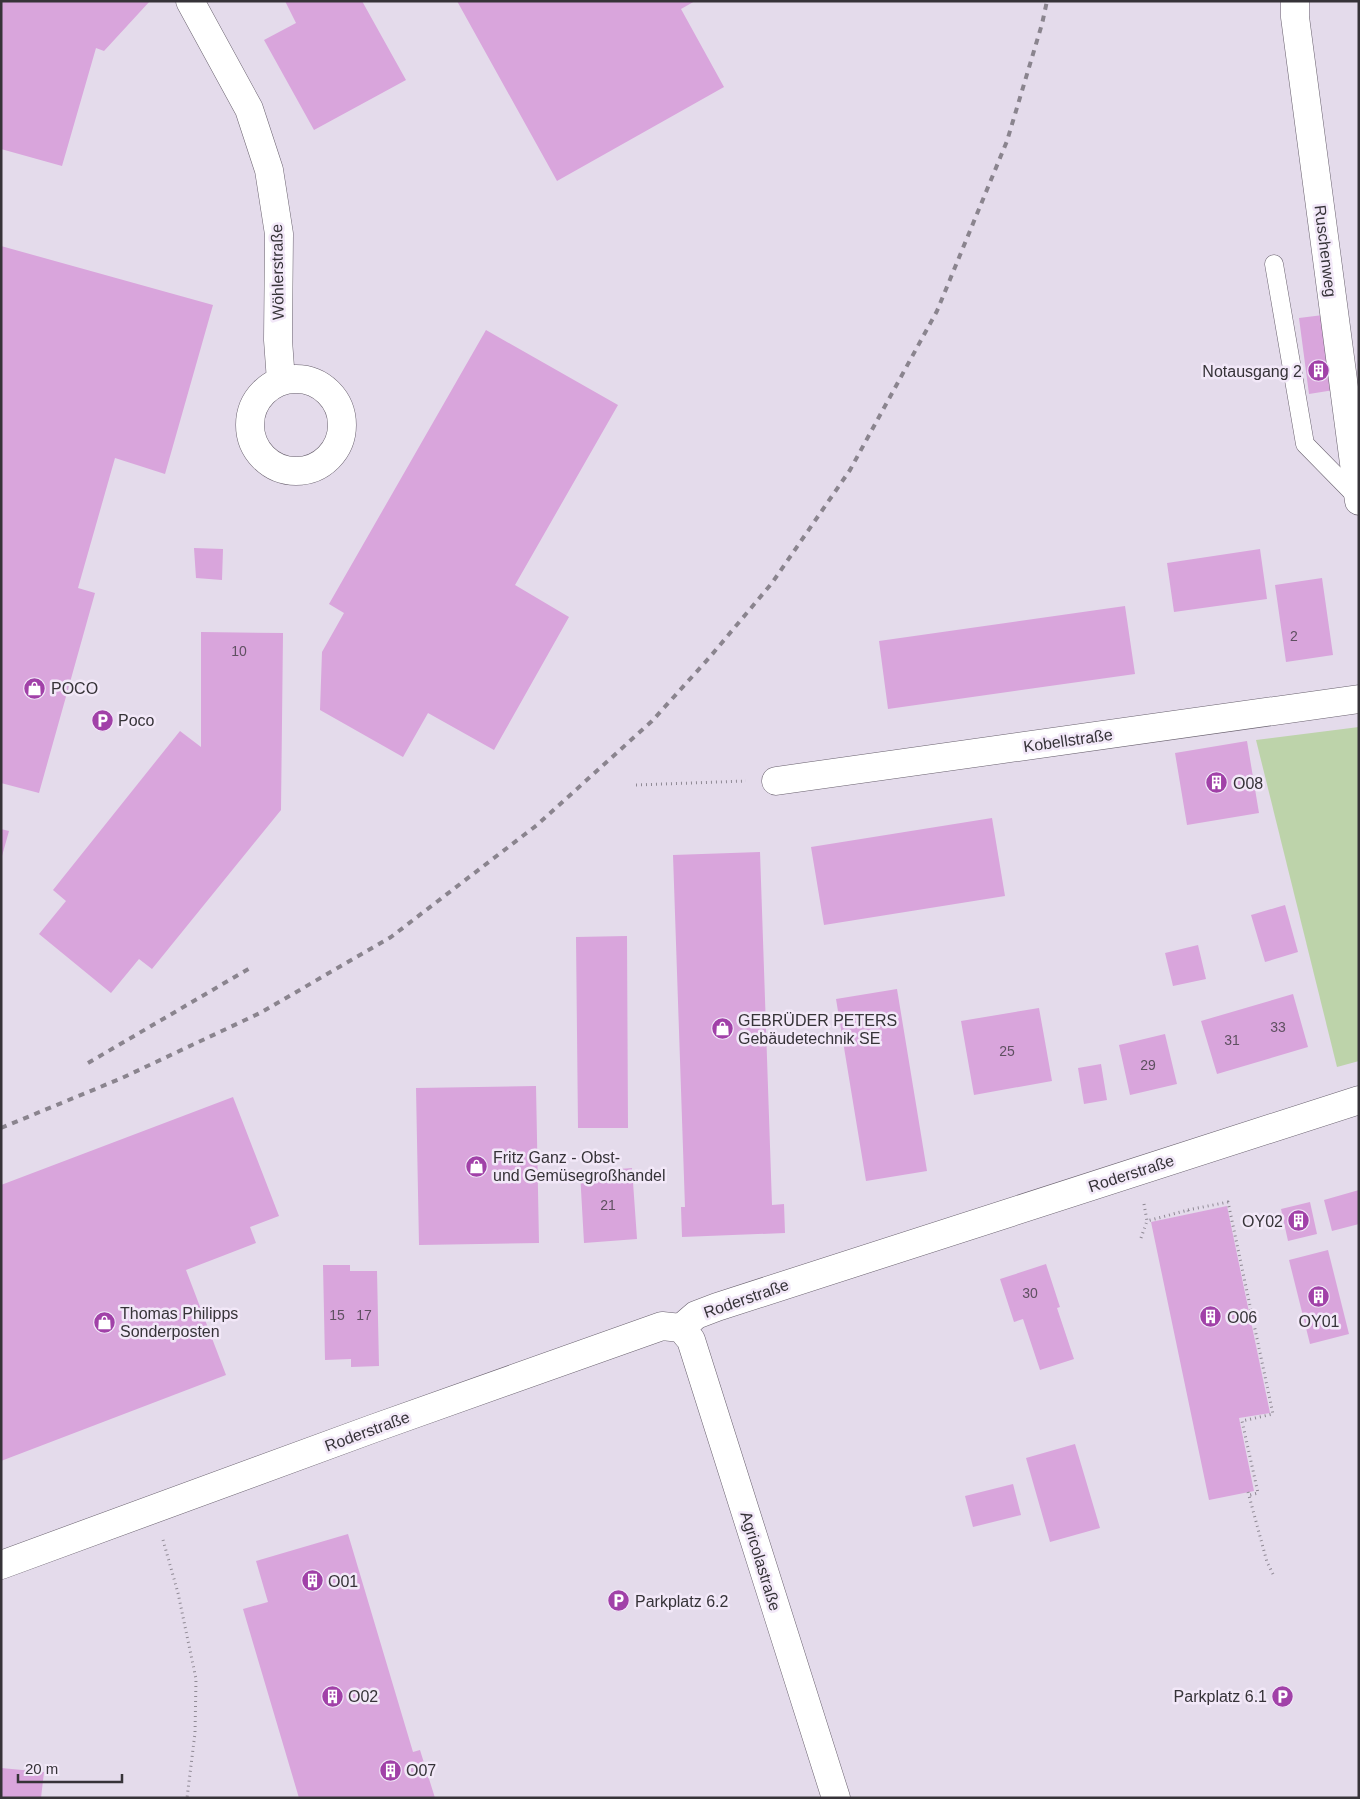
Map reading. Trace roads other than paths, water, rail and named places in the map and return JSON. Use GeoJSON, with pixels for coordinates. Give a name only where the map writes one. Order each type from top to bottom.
{"type":"FeatureCollection","features":[{"type":"Feature","properties":{"kind":"street","name":"Wöhlerstraße"},"geometry":{"type":"LineString","coordinates":[[190,1],[250,108],[269,170],[279,234],[278,340],[281,381]]}},
{"type":"Feature","properties":{"kind":"street","name":"Ruschenweg"},"geometry":{"type":"LineString","coordinates":[[1295,1],[1295,17],[1358,499]]}},
{"type":"Feature","properties":{"kind":"street","name":"Kobellstraße"},"geometry":{"type":"LineString","coordinates":[[776,780],[1359,699]]}},
{"type":"Feature","properties":{"kind":"street","name":"Roderstraße"},"geometry":{"type":"LineString","coordinates":[[1,1565],[662,1326],[681,1328],[696,1315],[716,1307],[1359,1100]]}},
{"type":"Feature","properties":{"kind":"street","name":"Agricolastraße"},"geometry":{"type":"LineString","coordinates":[[681,1328],[691,1340],[836,1798]]}},
{"type":"Feature","properties":{"kind":"lane"},"geometry":{"type":"LineString","coordinates":[[1274,264],[1305,444],[1358,499]]}},
{"type":"Feature","properties":{"kind":"railway"},"geometry":{"type":"LineString","coordinates":[[1,1128],[122,1078],[260,1013],[391,937],[537,825],[652,721],[709,658],[772,583],[850,470],[937,311],[1007,141],[1042,24],[1047,1]]}},
{"type":"Feature","properties":{"kind":"railway"},"geometry":{"type":"LineString","coordinates":[[88,1063],[250,968]]}},
{"type":"Feature","properties":{"kind":"place","name":"Notausgang 2"},"geometry":{"type":"Point","coordinates":[1318,371]}},
{"type":"Feature","properties":{"kind":"place","name":"POCO"},"geometry":{"type":"Point","coordinates":[35,688]}},
{"type":"Feature","properties":{"kind":"place","name":"Poco"},"geometry":{"type":"Point","coordinates":[102,720]}},
{"type":"Feature","properties":{"kind":"place","name":"O08"},"geometry":{"type":"Point","coordinates":[1217,783]}},
{"type":"Feature","properties":{"kind":"place","name":"GEBRÜDER PETERS Gebäudetechnik SE"},"geometry":{"type":"Point","coordinates":[722,1029]}},
{"type":"Feature","properties":{"kind":"place","name":"Fritz Ganz - Obst- und Gemüsegroßhandel"},"geometry":{"type":"Point","coordinates":[477,1166]}},
{"type":"Feature","properties":{"kind":"place","name":"OY02"},"geometry":{"type":"Point","coordinates":[1299,1221]}},
{"type":"Feature","properties":{"kind":"place","name":"OY01"},"geometry":{"type":"Point","coordinates":[1319,1297]}},
{"type":"Feature","properties":{"kind":"place","name":"O06"},"geometry":{"type":"Point","coordinates":[1211,1317]}},
{"type":"Feature","properties":{"kind":"place","name":"Thomas Philipps Sonderposten"},"geometry":{"type":"Point","coordinates":[104,1322]}},
{"type":"Feature","properties":{"kind":"place","name":"O01"},"geometry":{"type":"Point","coordinates":[312,1581]}},
{"type":"Feature","properties":{"kind":"place","name":"Parkplatz 6.2"},"geometry":{"type":"Point","coordinates":[619,1601]}},
{"type":"Feature","properties":{"kind":"place","name":"O02"},"geometry":{"type":"Point","coordinates":[332,1696]}},
{"type":"Feature","properties":{"kind":"place","name":"Parkplatz 6.1"},"geometry":{"type":"Point","coordinates":[1283,1696]}},
{"type":"Feature","properties":{"kind":"place","name":"O07"},"geometry":{"type":"Point","coordinates":[390,1770]}}]}
